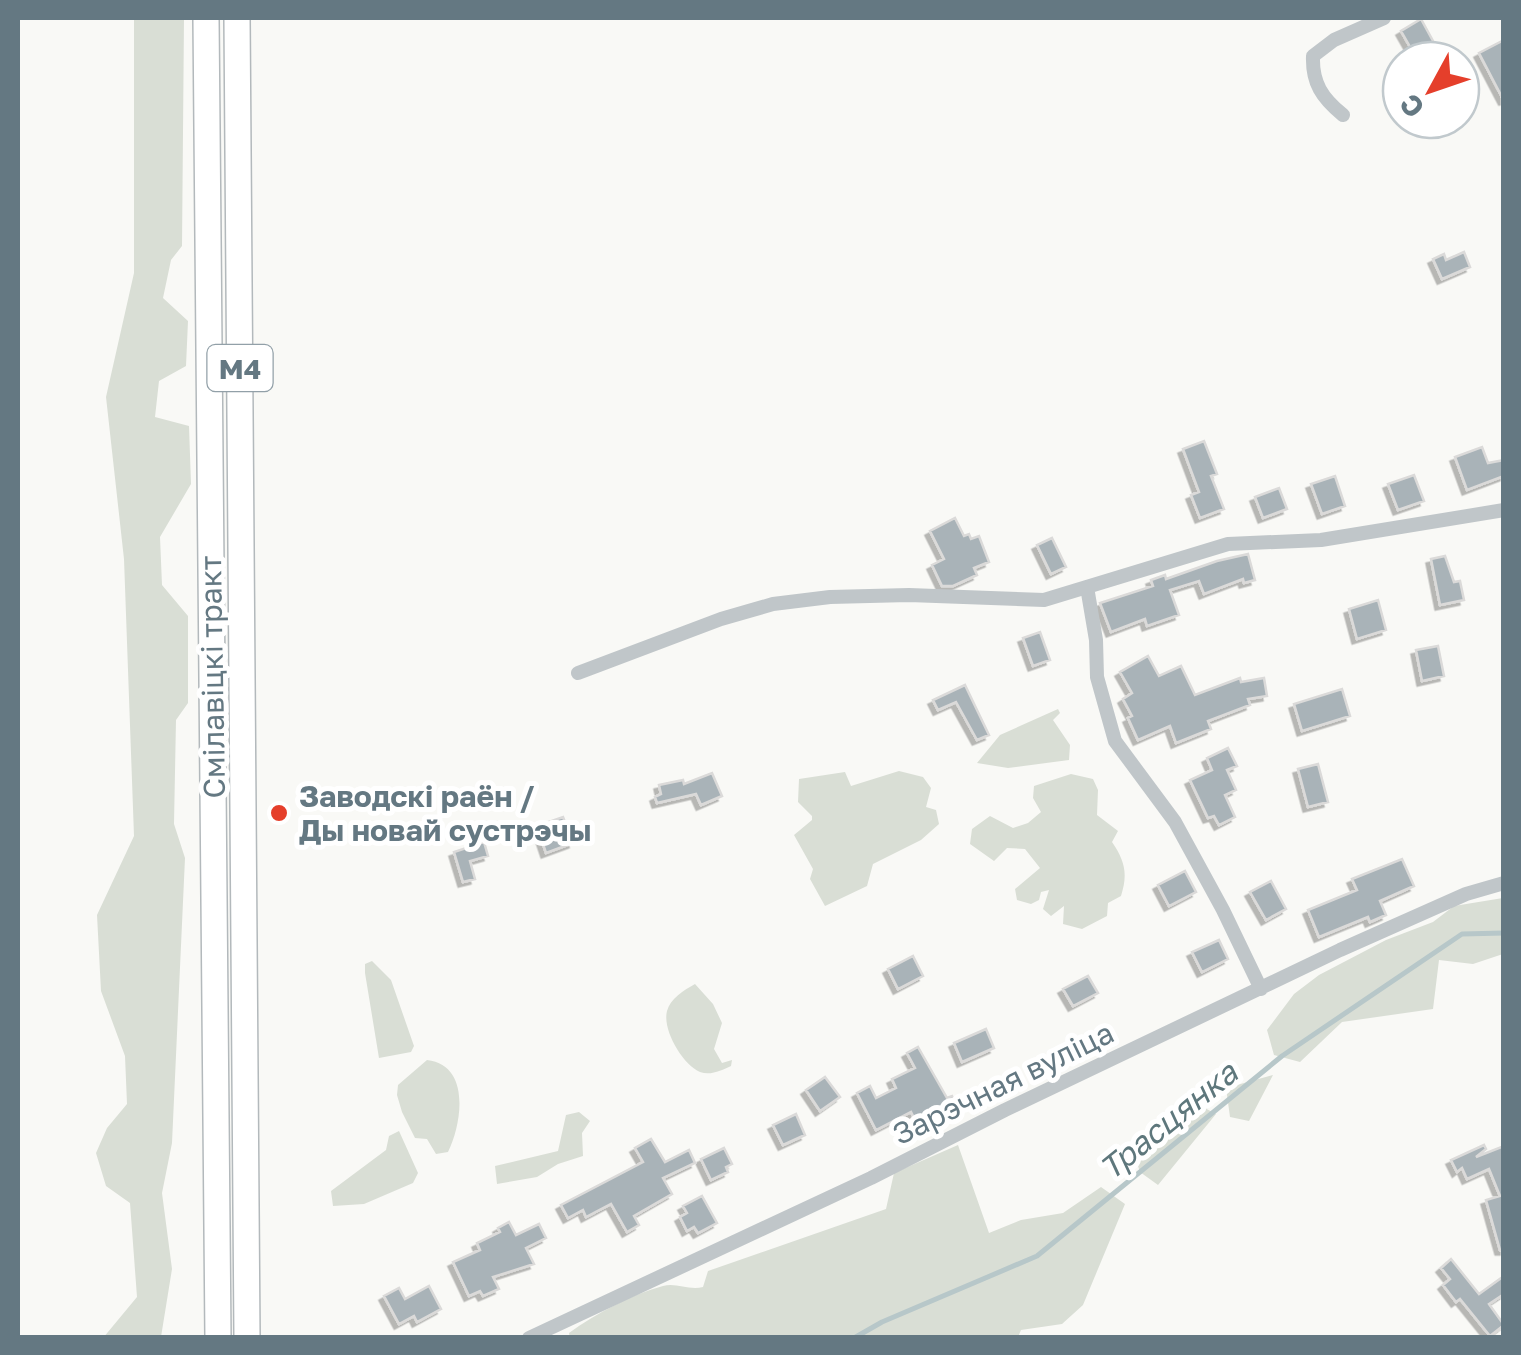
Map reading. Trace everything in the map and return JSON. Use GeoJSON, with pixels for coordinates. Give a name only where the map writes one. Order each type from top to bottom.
{"type":"FeatureCollection","features":[{"type":"Feature","properties":{"kind":"highway","name":"Смілавіцкі тракт"},"geometry":{"type":"LineString","coordinates":[[206,18],[218,1338]]}},
{"type":"Feature","properties":{"kind":"highway","name":"Смілавіцкі тракт"},"geometry":{"type":"LineString","coordinates":[[237,18],[247,1338]]}},
{"type":"Feature","properties":{"kind":"street"},"geometry":{"type":"LineString","coordinates":[[1343,115],[1322,95],[1313,74],[1314,56],[1334,40],[1384,18]]}},
{"type":"Feature","properties":{"kind":"street"},"geometry":{"type":"LineString","coordinates":[[578,673],[720,619],[773,604],[830,597],[909,595],[1044,600],[1228,544],[1321,540],[1504,510]]}},
{"type":"Feature","properties":{"kind":"street"},"geometry":{"type":"LineString","coordinates":[[1087,586],[1096,640],[1097,677],[1115,741],[1175,822],[1224,910],[1261,989]]}},
{"type":"Feature","properties":{"kind":"street","name":"Зарэчная вуліца"},"geometry":{"type":"LineString","coordinates":[[529,1338],[1261,989],[1466,894],[1504,882]]}},
{"type":"Feature","properties":{"kind":"shaded area"},"geometry":{"type":"Polygon","coordinates":[[[134,18],[184,18],[182,246],[171,260],[163,298],[188,321],[186,366],[159,381],[155,417],[189,426],[191,484],[160,537],[162,585],[188,616],[188,703],[176,720],[174,824],[185,858],[172,1143],[162,1193],[172,1269],[161,1337],[103,1338],[137,1297],[130,1203],[106,1186],[96,1153],[107,1128],[127,1104],[125,1056],[101,991],[97,915],[134,836],[124,559],[106,397],[134,273],[134,18]]]}},
{"type":"Feature","properties":{"kind":"shaded area"},"geometry":{"type":"Polygon","coordinates":[[[1058,709],[1060,713],[1053,720],[1070,745],[1069,760],[1008,768],[977,763],[1000,735],[1058,709]]]}},
{"type":"Feature","properties":{"kind":"shaded area"},"geometry":{"type":"Polygon","coordinates":[[[899,771],[923,777],[931,788],[926,807],[936,810],[939,824],[921,840],[873,864],[867,886],[825,906],[810,879],[813,869],[794,835],[812,820],[798,802],[799,779],[845,772],[851,786],[899,771]]]}},
{"type":"Feature","properties":{"kind":"shaded area"},"geometry":{"type":"Polygon","coordinates":[[[1071,774],[1093,779],[1098,790],[1097,815],[1118,831],[1112,842],[1125,874],[1121,896],[1108,903],[1107,916],[1082,929],[1063,924],[1064,906],[1051,916],[1043,909],[1049,890],[1041,892],[1039,900],[1031,904],[1017,900],[1015,889],[1040,868],[1025,849],[1007,848],[994,861],[970,844],[972,829],[990,816],[1013,828],[1028,823],[1041,812],[1033,798],[1034,786],[1071,774]]]}},
{"type":"Feature","properties":{"kind":"shaded area"},"geometry":{"type":"Polygon","coordinates":[[[1503,898],[1503,954],[1473,964],[1439,960],[1433,1009],[1342,1022],[1300,1062],[1274,1055],[1267,1030],[1294,994],[1319,975],[1386,940],[1433,922],[1454,906],[1503,898]]]}},
{"type":"Feature","properties":{"kind":"shaded area"},"geometry":{"type":"Polygon","coordinates":[[[372,961],[391,980],[414,1046],[411,1052],[379,1058],[365,973],[365,964],[372,961]]]}},
{"type":"Feature","properties":{"kind":"shaded area"},"geometry":{"type":"Polygon","coordinates":[[[695,984],[713,1004],[722,1023],[714,1049],[722,1063],[732,1060],[731,1066],[712,1073],[700,1072],[687,1062],[675,1046],[666,1019],[671,1003],[695,984]]]}},
{"type":"Feature","properties":{"kind":"shaded area"},"geometry":{"type":"Polygon","coordinates":[[[427,1060],[441,1064],[451,1073],[459,1097],[453,1140],[448,1152],[436,1154],[427,1139],[415,1138],[397,1095],[398,1085],[427,1060]]]}},
{"type":"Feature","properties":{"kind":"shaded area"},"geometry":{"type":"Polygon","coordinates":[[[1273,1075],[1249,1121],[1230,1117],[1226,1088],[1273,1075]]]}},
{"type":"Feature","properties":{"kind":"shaded area"},"geometry":{"type":"Polygon","coordinates":[[[1201,1106],[1216,1114],[1158,1185],[1140,1172],[1134,1154],[1201,1106]]]}},
{"type":"Feature","properties":{"kind":"shaded area"},"geometry":{"type":"Polygon","coordinates":[[[579,1112],[590,1121],[582,1133],[583,1156],[558,1164],[537,1177],[497,1184],[495,1166],[558,1151],[566,1115],[579,1112]]]}},
{"type":"Feature","properties":{"kind":"shaded area"},"geometry":{"type":"Polygon","coordinates":[[[399,1131],[418,1173],[413,1183],[364,1204],[333,1206],[331,1191],[386,1150],[389,1136],[399,1131]]]}},
{"type":"Feature","properties":{"kind":"shaded area"},"geometry":{"type":"Polygon","coordinates":[[[958,1145],[989,1233],[1021,1220],[1063,1213],[1101,1187],[1125,1204],[1083,1305],[1062,1324],[1021,1330],[1018,1337],[570,1338],[569,1333],[591,1318],[638,1294],[668,1285],[703,1287],[708,1271],[886,1209],[894,1173],[958,1145]]]}},
{"type":"Feature","properties":{"kind":"building"},"geometry":{"type":"Polygon","coordinates":[[[1421,19],[1432,40],[1406,40],[1401,31],[1421,19]]]}},
{"type":"Feature","properties":{"kind":"building"},"geometry":{"type":"Polygon","coordinates":[[[1504,40],[1504,101],[1481,57],[1481,52],[1504,40]]]}},
{"type":"Feature","properties":{"kind":"building"},"geometry":{"type":"Polygon","coordinates":[[[1464,252],[1470,267],[1442,279],[1433,259],[1444,254],[1446,260],[1464,252]]]}},
{"type":"Feature","properties":{"kind":"building"},"geometry":{"type":"Polygon","coordinates":[[[1204,441],[1217,474],[1211,476],[1224,509],[1200,518],[1191,495],[1199,492],[1183,449],[1204,441]]]}},
{"type":"Feature","properties":{"kind":"building"},"geometry":{"type":"Polygon","coordinates":[[[1482,447],[1488,463],[1504,460],[1504,476],[1467,490],[1455,457],[1482,447]]]}},
{"type":"Feature","properties":{"kind":"building"},"geometry":{"type":"Polygon","coordinates":[[[1414,475],[1424,501],[1398,510],[1388,484],[1414,475]]]}},
{"type":"Feature","properties":{"kind":"building"},"geometry":{"type":"Polygon","coordinates":[[[1335,476],[1345,506],[1322,514],[1311,484],[1335,476]]]}},
{"type":"Feature","properties":{"kind":"building"},"geometry":{"type":"Polygon","coordinates":[[[1279,488],[1287,509],[1263,518],[1255,497],[1279,488]]]}},
{"type":"Feature","properties":{"kind":"building"},"geometry":{"type":"Polygon","coordinates":[[[955,518],[964,536],[979,536],[989,562],[974,568],[977,575],[953,586],[942,586],[932,565],[944,559],[930,531],[955,518]]]}},
{"type":"Feature","properties":{"kind":"building"},"geometry":{"type":"Polygon","coordinates":[[[1052,538],[1066,567],[1051,574],[1037,545],[1052,538]]]}},
{"type":"Feature","properties":{"kind":"building"},"geometry":{"type":"Polygon","coordinates":[[[1248,554],[1255,580],[1244,583],[1243,579],[1204,594],[1199,581],[1170,590],[1179,615],[1147,626],[1145,619],[1111,632],[1100,603],[1153,586],[1151,580],[1165,575],[1166,579],[1248,554]]]}},
{"type":"Feature","properties":{"kind":"building"},"geometry":{"type":"Polygon","coordinates":[[[1445,556],[1454,582],[1460,581],[1464,600],[1440,605],[1431,559],[1445,556]]]}},
{"type":"Feature","properties":{"kind":"building"},"geometry":{"type":"Polygon","coordinates":[[[1378,600],[1386,630],[1357,639],[1349,609],[1378,600]]]}},
{"type":"Feature","properties":{"kind":"building"},"geometry":{"type":"Polygon","coordinates":[[[1040,632],[1050,660],[1033,666],[1023,638],[1040,632]]]}},
{"type":"Feature","properties":{"kind":"building"},"geometry":{"type":"Polygon","coordinates":[[[1438,646],[1444,676],[1422,681],[1416,650],[1438,646]]]}},
{"type":"Feature","properties":{"kind":"building"},"geometry":{"type":"Polygon","coordinates":[[[1148,656],[1159,676],[1181,666],[1195,695],[1240,678],[1241,682],[1264,678],[1267,696],[1248,699],[1250,705],[1208,721],[1211,729],[1176,743],[1170,726],[1138,740],[1123,699],[1132,693],[1120,672],[1148,656]]]}},
{"type":"Feature","properties":{"kind":"building"},"geometry":{"type":"Polygon","coordinates":[[[965,685],[989,735],[977,740],[956,702],[938,710],[933,700],[965,685]]]}},
{"type":"Feature","properties":{"kind":"building"},"geometry":{"type":"Polygon","coordinates":[[[1342,689],[1350,716],[1302,731],[1294,704],[1342,689]]]}},
{"type":"Feature","properties":{"kind":"building"},"geometry":{"type":"Polygon","coordinates":[[[1228,748],[1237,766],[1227,770],[1236,790],[1225,795],[1235,817],[1219,825],[1214,816],[1208,818],[1190,780],[1212,770],[1207,758],[1228,748]]]}},
{"type":"Feature","properties":{"kind":"building"},"geometry":{"type":"Polygon","coordinates":[[[1318,764],[1328,802],[1308,807],[1298,769],[1318,764]]]}},
{"type":"Feature","properties":{"kind":"building"},"geometry":{"type":"Polygon","coordinates":[[[712,773],[722,796],[701,805],[696,794],[657,803],[659,785],[683,780],[684,784],[712,773]]]}},
{"type":"Feature","properties":{"kind":"building"},"geometry":{"type":"Polygon","coordinates":[[[563,817],[573,843],[546,853],[537,826],[563,817]]]}},
{"type":"Feature","properties":{"kind":"building"},"geometry":{"type":"Polygon","coordinates":[[[484,842],[488,856],[470,861],[475,879],[463,882],[454,852],[484,842]]]}},
{"type":"Feature","properties":{"kind":"building"},"geometry":{"type":"Polygon","coordinates":[[[1402,859],[1414,886],[1380,901],[1386,915],[1370,922],[1368,917],[1319,937],[1308,910],[1357,890],[1352,879],[1402,859]]]}},
{"type":"Feature","properties":{"kind":"building"},"geometry":{"type":"Polygon","coordinates":[[[1185,871],[1196,892],[1169,906],[1158,885],[1185,871]]]}},
{"type":"Feature","properties":{"kind":"building"},"geometry":{"type":"Polygon","coordinates":[[[1271,881],[1286,909],[1266,920],[1250,892],[1271,881]]]}},
{"type":"Feature","properties":{"kind":"building"},"geometry":{"type":"Polygon","coordinates":[[[1219,940],[1228,959],[1202,972],[1192,952],[1219,940]]]}},
{"type":"Feature","properties":{"kind":"building"},"geometry":{"type":"Polygon","coordinates":[[[913,956],[923,976],[898,989],[888,969],[913,956]]]}},
{"type":"Feature","properties":{"kind":"building"},"geometry":{"type":"Polygon","coordinates":[[[1088,976],[1098,993],[1073,1006],[1063,989],[1088,976]]]}},
{"type":"Feature","properties":{"kind":"building"},"geometry":{"type":"Polygon","coordinates":[[[986,1029],[994,1048],[962,1062],[954,1043],[986,1029]]]}},
{"type":"Feature","properties":{"kind":"building"},"geometry":{"type":"Polygon","coordinates":[[[918,1047],[947,1098],[952,1096],[961,1113],[921,1132],[911,1112],[876,1130],[857,1093],[870,1086],[876,1098],[896,1088],[892,1079],[915,1068],[907,1053],[918,1047]]]}},
{"type":"Feature","properties":{"kind":"building"},"geometry":{"type":"Polygon","coordinates":[[[825,1077],[840,1097],[820,1111],[806,1090],[825,1077]]]}},
{"type":"Feature","properties":{"kind":"building"},"geometry":{"type":"Polygon","coordinates":[[[796,1114],[805,1135],[783,1145],[773,1125],[796,1114]]]}},
{"type":"Feature","properties":{"kind":"building"},"geometry":{"type":"Polygon","coordinates":[[[651,1139],[665,1162],[689,1150],[695,1163],[663,1178],[672,1194],[634,1216],[639,1225],[627,1232],[611,1204],[586,1217],[583,1210],[568,1218],[561,1205],[643,1162],[635,1148],[651,1139]]]}},
{"type":"Feature","properties":{"kind":"building"},"geometry":{"type":"Polygon","coordinates":[[[1484,1145],[1486,1149],[1476,1157],[1504,1146],[1504,1250],[1500,1250],[1486,1200],[1500,1196],[1489,1169],[1467,1179],[1462,1168],[1457,1172],[1451,1160],[1484,1145]]]}},
{"type":"Feature","properties":{"kind":"building"},"geometry":{"type":"Polygon","coordinates":[[[724,1148],[732,1164],[726,1167],[728,1172],[711,1180],[701,1159],[724,1148]]]}},
{"type":"Feature","properties":{"kind":"building"},"geometry":{"type":"Polygon","coordinates":[[[702,1196],[717,1223],[698,1233],[694,1227],[687,1231],[680,1217],[687,1213],[683,1206],[702,1196]]]}},
{"type":"Feature","properties":{"kind":"building"},"geometry":{"type":"Polygon","coordinates":[[[509,1222],[516,1235],[539,1224],[546,1238],[526,1248],[534,1264],[493,1277],[499,1289],[483,1296],[480,1291],[469,1296],[453,1262],[480,1250],[477,1243],[500,1232],[498,1228],[509,1222]]]}},
{"type":"Feature","properties":{"kind":"building"},"geometry":{"type":"Polygon","coordinates":[[[1451,1259],[1479,1294],[1504,1276],[1504,1294],[1489,1304],[1504,1325],[1490,1336],[1460,1299],[1456,1302],[1443,1285],[1450,1279],[1441,1268],[1451,1259]]]}},
{"type":"Feature","properties":{"kind":"building"},"geometry":{"type":"Polygon","coordinates":[[[429,1286],[441,1309],[417,1322],[414,1316],[399,1324],[384,1296],[399,1288],[405,1299],[429,1286]]]}},
{"type":"Feature","properties":{"kind":"waterway","name":"Трасцянка"},"geometry":{"type":"LineString","coordinates":[[854,1338],[882,1322],[1037,1256],[1282,1056],[1462,934],[1504,933]]}},
{"type":"Feature","properties":{"kind":"place","name":"Заводскі раён / Ды новай сустрэчы"},"geometry":{"type":"Point","coordinates":[279,813]}}]}
